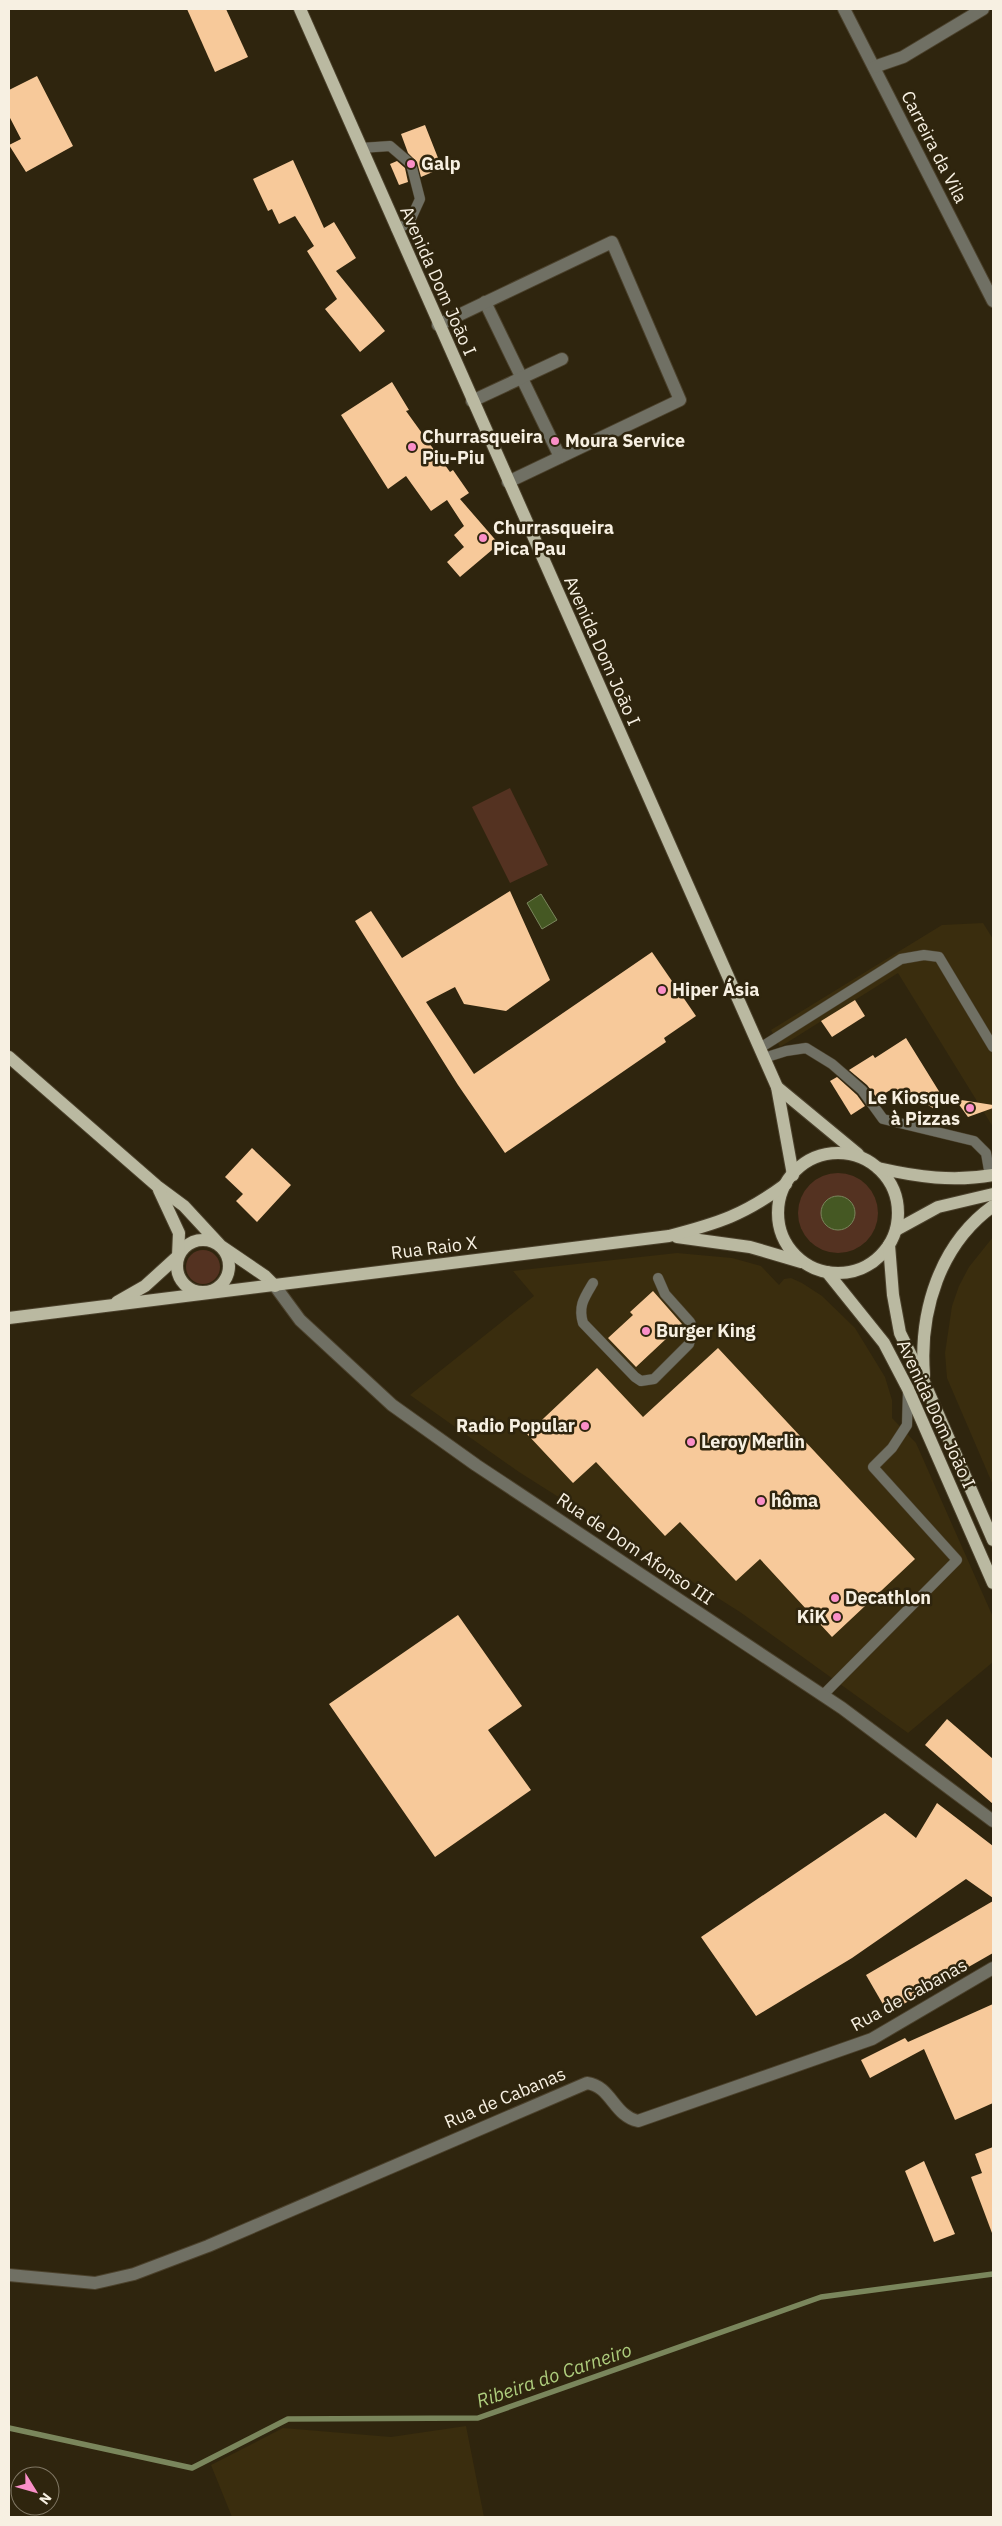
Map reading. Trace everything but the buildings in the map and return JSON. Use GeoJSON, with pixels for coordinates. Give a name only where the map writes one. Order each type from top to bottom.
{"type":"FeatureCollection","features":[{"type":"Feature","properties":{"kind":"main road","name":"Avenida Dom João I"},"geometry":{"type":"LineString","coordinates":[[300,9],[438,325],[777,1087],[789,1179]]}},
{"type":"Feature","properties":{"kind":"main road"},"geometry":{"type":"LineString","coordinates":[[9,1057],[157,1186],[198,1219],[227,1255],[229,1265],[227,1275],[222,1284],[213,1290],[193,1291],[184,1285],[178,1276],[176,1266],[179,1233],[157,1186]]}},
{"type":"Feature","properties":{"kind":"main road","name":"Avenida Dom João I"},"geometry":{"type":"LineString","coordinates":[[777,1087],[814,1120],[862,1158]]}},
{"type":"Feature","properties":{"kind":"main road"},"geometry":{"type":"LineString","coordinates":[[843,1153],[862,1158],[878,1168],[889,1181],[896,1196],[898,1213],[896,1230],[889,1245],[877,1259],[862,1268],[845,1273],[827,1272],[806,1264],[792,1252],[783,1236],[779,1219],[780,1200],[789,1179],[807,1162],[824,1155],[843,1153]]}},
{"type":"Feature","properties":{"kind":"main road"},"geometry":{"type":"LineString","coordinates":[[878,1168],[938,1179],[992,1175]]}},
{"type":"Feature","properties":{"kind":"main road","name":"Rua Raio X"},"geometry":{"type":"LineString","coordinates":[[9,1318],[110,1306],[203,1292],[275,1286],[669,1236],[744,1213],[789,1179]]}},
{"type":"Feature","properties":{"kind":"main road"},"geometry":{"type":"LineString","coordinates":[[896,1230],[938,1208],[993,1194]]}},
{"type":"Feature","properties":{"kind":"main road"},"geometry":{"type":"LineString","coordinates":[[924,1382],[923,1339],[927,1312],[935,1285],[946,1261],[962,1236],[981,1215],[993,1206]]}},
{"type":"Feature","properties":{"kind":"main road","name":"Rua Raio X"},"geometry":{"type":"LineString","coordinates":[[669,1236],[750,1247],[806,1264]]}},
{"type":"Feature","properties":{"kind":"main road"},"geometry":{"type":"LineString","coordinates":[[110,1306],[145,1286],[178,1256],[182,1248],[197,1240],[206,1239],[221,1246],[265,1276],[275,1286]]}},
{"type":"Feature","properties":{"kind":"main road","name":"Avenida Dom João I"},"geometry":{"type":"LineString","coordinates":[[889,1245],[893,1295],[900,1332],[924,1382],[993,1540]]}},
{"type":"Feature","properties":{"kind":"main road","name":"Avenida Dom João I"},"geometry":{"type":"LineString","coordinates":[[827,1272],[884,1343],[908,1389],[993,1583]]}},
{"type":"Feature","properties":{"kind":"street","name":"Carreira da Vila"},"geometry":{"type":"LineString","coordinates":[[844,9],[993,301]]}},
{"type":"Feature","properties":{"kind":"street"},"geometry":{"type":"LineString","coordinates":[[874,68],[903,57],[983,9]]}},
{"type":"Feature","properties":{"kind":"street"},"geometry":{"type":"LineString","coordinates":[[438,325],[612,242],[680,400],[508,482]]}},
{"type":"Feature","properties":{"kind":"street"},"geometry":{"type":"LineString","coordinates":[[485,302],[560,457]]}},
{"type":"Feature","properties":{"kind":"street"},"geometry":{"type":"LineString","coordinates":[[472,401],[562,359]]}},
{"type":"Feature","properties":{"kind":"street","name":"Rua de Dom Afonso III"},"geometry":{"type":"LineString","coordinates":[[275,1286],[300,1320],[392,1405],[476,1465],[823,1695],[993,1821]]}},
{"type":"Feature","properties":{"kind":"street","name":"Rua de Cabanas"},"geometry":{"type":"LineString","coordinates":[[9,2275],[95,2283],[134,2274],[208,2246],[587,2083],[603,2089],[620,2112],[629,2119],[638,2121],[872,2040],[993,1968]]}},
{"type":"Feature","properties":{"kind":"lane"},"geometry":{"type":"LineString","coordinates":[[361,148],[390,146],[411,164],[420,200],[409,223],[396,230]]}},
{"type":"Feature","properties":{"kind":"lane"},"geometry":{"type":"LineString","coordinates":[[762,1053],[901,959],[924,955],[939,958],[993,1047]]}},
{"type":"Feature","properties":{"kind":"lane"},"geometry":{"type":"LineString","coordinates":[[762,1053],[806,1048],[832,1064],[862,1090],[883,1119],[974,1141],[986,1153],[992,1175]]}},
{"type":"Feature","properties":{"kind":"lane"},"geometry":{"type":"LineString","coordinates":[[593,1283],[581,1303],[580,1313],[583,1323],[634,1377],[648,1381],[654,1379],[689,1344],[693,1329],[690,1322],[664,1294],[658,1278]]}},
{"type":"Feature","properties":{"kind":"lane"},"geometry":{"type":"LineString","coordinates":[[823,1695],[957,1560],[873,1467],[892,1448],[907,1425],[908,1389]]}},
{"type":"Feature","properties":{"kind":"shaded area"},"geometry":{"type":"Polygon","coordinates":[[[510,788],[548,865],[510,883],[472,807],[510,788]]]}},
{"type":"Feature","properties":{"kind":"shaded area"},"geometry":{"type":"Polygon","coordinates":[[[541,894],[557,920],[542,929],[527,903],[541,894]]]}},
{"type":"Feature","properties":{"kind":"shaded area"},"geometry":{"type":"Polygon","coordinates":[[[983,923],[993,939],[993,1127],[898,973],[780,1047],[771,1030],[942,925],[983,923]]]}},
{"type":"Feature","properties":{"kind":"shaded area"},"geometry":{"type":"Polygon","coordinates":[[[838,1173],[853,1176],[866,1185],[875,1198],[878,1213],[875,1228],[866,1241],[853,1250],[838,1253],[823,1250],[810,1241],[801,1228],[798,1213],[801,1198],[810,1185],[823,1176],[838,1173]]]}},
{"type":"Feature","properties":{"kind":"shaded area"},"geometry":{"type":"Polygon","coordinates":[[[838,1196],[845,1197],[850,1201],[854,1206],[854,1220],[850,1225],[845,1229],[838,1230],[831,1229],[826,1225],[822,1220],[821,1213],[822,1206],[826,1201],[831,1197],[838,1196]]]}},
{"type":"Feature","properties":{"kind":"shaded area"},"geometry":{"type":"Polygon","coordinates":[[[993,1237],[993,1485],[947,1378],[945,1353],[952,1306],[959,1286],[969,1267],[993,1237]]]}},
{"type":"Feature","properties":{"kind":"shaded area"},"geometry":{"type":"Polygon","coordinates":[[[203,1250],[210,1251],[215,1255],[219,1260],[219,1274],[215,1279],[210,1283],[203,1284],[196,1283],[191,1279],[187,1274],[186,1267],[187,1260],[191,1255],[196,1251],[203,1250]]]}},
{"type":"Feature","properties":{"kind":"shaded area"},"geometry":{"type":"Polygon","coordinates":[[[677,1253],[732,1258],[761,1266],[779,1285],[784,1279],[791,1278],[802,1283],[822,1296],[855,1328],[885,1377],[892,1400],[892,1418],[916,1443],[993,1617],[993,1662],[908,1733],[740,1612],[519,1472],[410,1395],[534,1296],[513,1271],[677,1253]]]}},
{"type":"Feature","properties":{"kind":"shaded area"},"geometry":{"type":"Polygon","coordinates":[[[466,2426],[484,2517],[232,2517],[211,2465],[283,2428],[391,2437],[466,2426]]]}},
{"type":"Feature","properties":{"kind":"waterway","name":"Ribeira do Carneiro"},"geometry":{"type":"LineString","coordinates":[[9,2428],[192,2468],[288,2419],[478,2418],[821,2297],[993,2274]]}},
{"type":"Feature","properties":{"kind":"place","name":"Galp"},"geometry":{"type":"Point","coordinates":[411,164]}},
{"type":"Feature","properties":{"kind":"place","name":"Moura Service"},"geometry":{"type":"Point","coordinates":[555,441]}},
{"type":"Feature","properties":{"kind":"place","name":"Churrasqueira Piu-Piu"},"geometry":{"type":"Point","coordinates":[412,447]}},
{"type":"Feature","properties":{"kind":"place","name":"Churrasqueira Pica Pau"},"geometry":{"type":"Point","coordinates":[483,538]}},
{"type":"Feature","properties":{"kind":"place","name":"Hiper Ásia"},"geometry":{"type":"Point","coordinates":[662,990]}},
{"type":"Feature","properties":{"kind":"place","name":"Le Kiosque à Pizzas"},"geometry":{"type":"Point","coordinates":[970,1108]}},
{"type":"Feature","properties":{"kind":"place","name":"Burger King"},"geometry":{"type":"Point","coordinates":[646,1331]}},
{"type":"Feature","properties":{"kind":"place","name":"Radio Popular"},"geometry":{"type":"Point","coordinates":[585,1426]}},
{"type":"Feature","properties":{"kind":"place","name":"Leroy Merlin"},"geometry":{"type":"Point","coordinates":[691,1442]}},
{"type":"Feature","properties":{"kind":"place","name":"hôma"},"geometry":{"type":"Point","coordinates":[761,1501]}},
{"type":"Feature","properties":{"kind":"place","name":"Decathlon"},"geometry":{"type":"Point","coordinates":[835,1598]}},
{"type":"Feature","properties":{"kind":"place","name":"KiK"},"geometry":{"type":"Point","coordinates":[837,1617]}}]}
